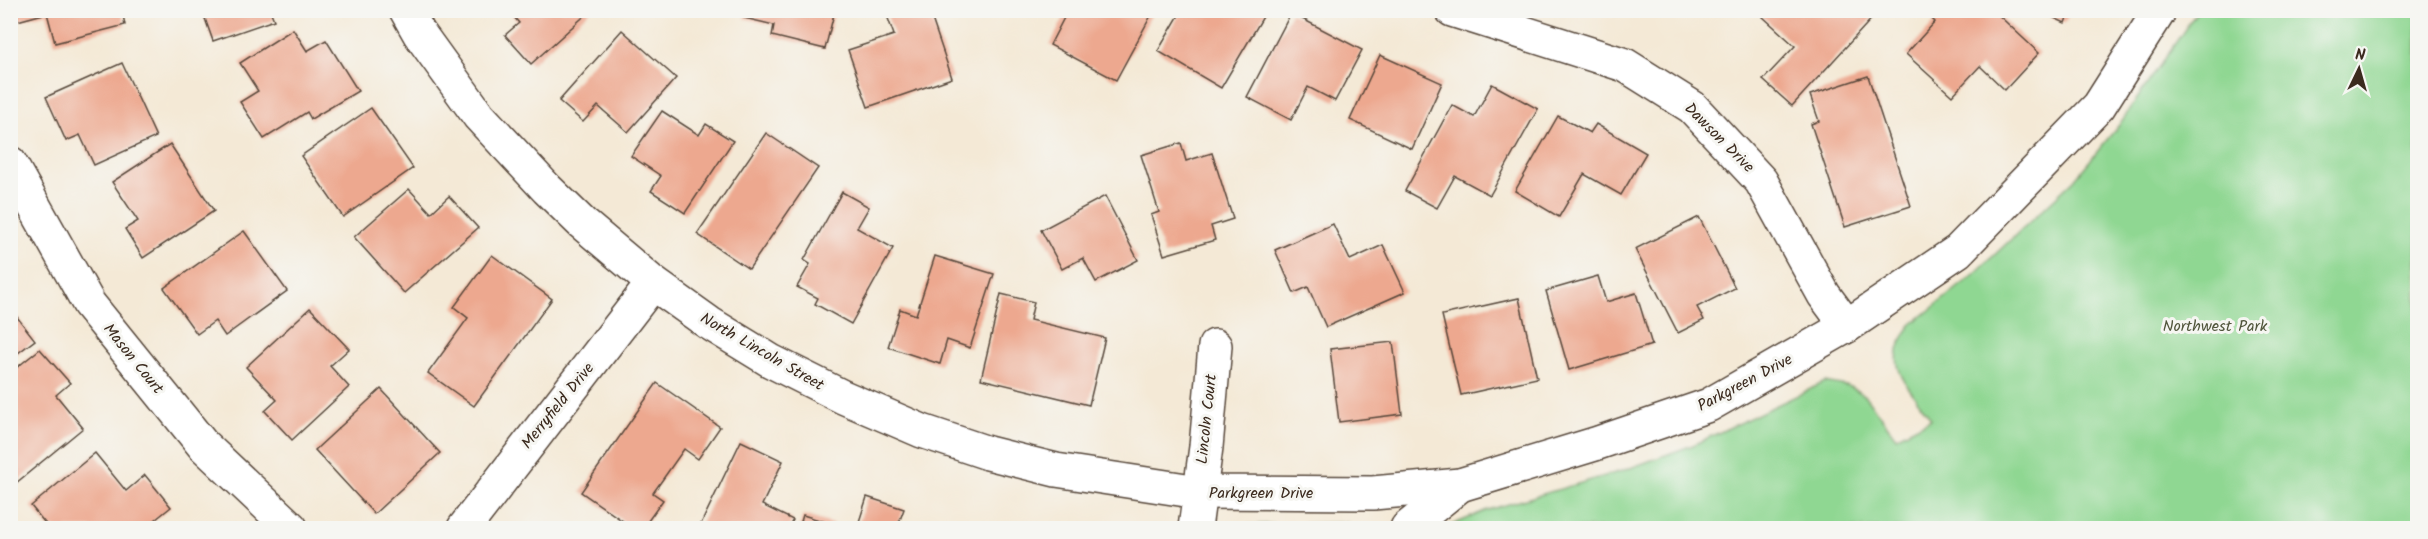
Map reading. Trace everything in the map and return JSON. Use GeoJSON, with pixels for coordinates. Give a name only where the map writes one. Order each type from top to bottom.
{"type":"FeatureCollection","features":[{"type":"Feature","properties":{"kind":"street","name":"North Lincoln Street"},"geometry":{"type":"LineString","coordinates":[[406,10],[419,33],[479,116],[568,210],[653,283],[710,323],[771,361],[843,398],[922,431],[988,453],[1056,470],[1199,492]]}},
{"type":"Feature","properties":{"kind":"street","name":"Dawson Drive"},"geometry":{"type":"LineString","coordinates":[[1452,10],[1625,65],[1692,107],[1761,181],[1824,295],[1847,326]]}},
{"type":"Feature","properties":{"kind":"street","name":"Parkgreen Drive"},"geometry":{"type":"LineString","coordinates":[[1199,492],[1373,493],[1460,485],[1595,444],[1709,405],[1847,326],[1958,251],[2099,106],[2160,10]]}},
{"type":"Feature","properties":{"kind":"street","name":"Mason Court"},"geometry":{"type":"LineString","coordinates":[[10,163],[89,304],[203,445],[291,528]]}},
{"type":"Feature","properties":{"kind":"street","name":"Merryfield Drive"},"geometry":{"type":"LineString","coordinates":[[464,528],[653,283]]}},
{"type":"Feature","properties":{"kind":"street","name":"Lincoln Court"},"geometry":{"type":"LineString","coordinates":[[1199,492],[1206,447],[1215,346]]}},
{"type":"Feature","properties":{"kind":"street"},"geometry":{"type":"LineString","coordinates":[[1407,528],[1460,485]]}},
{"type":"Feature","properties":{"kind":"street"},"geometry":{"type":"LineString","coordinates":[[1195,528],[1199,492]]}},
{"type":"Feature","properties":{"kind":"green space","name":"Northwest Park"},"geometry":{"type":"Polygon","coordinates":[[[2198,10],[2417,11],[2417,528],[1445,528],[1485,511],[1622,471],[1693,445],[1825,382],[1851,387],[1865,396],[1896,437],[1931,419],[1901,375],[1898,364],[1898,352],[1902,339],[1911,325],[1971,277],[2074,180],[2119,125],[2198,10]]]}},
{"type":"Feature","properties":{"kind":"green space"},"geometry":{"type":"Polygon","coordinates":[[[1348,523],[1354,528],[1237,528],[1243,525],[1348,523]]]}},
{"type":"Feature","properties":{"kind":"building"},"geometry":{"type":"Polygon","coordinates":[[[10,10],[122,10],[125,25],[55,43],[47,13],[10,23],[10,10]]]}},
{"type":"Feature","properties":{"kind":"building"},"geometry":{"type":"Polygon","coordinates":[[[202,10],[270,10],[274,20],[213,41],[202,10]]]}},
{"type":"Feature","properties":{"kind":"building"},"geometry":{"type":"Polygon","coordinates":[[[508,10],[591,10],[531,64],[505,35],[519,23],[508,10]]]}},
{"type":"Feature","properties":{"kind":"building"},"geometry":{"type":"Polygon","coordinates":[[[746,10],[835,10],[825,49],[772,36],[774,25],[744,18],[746,10]]]}},
{"type":"Feature","properties":{"kind":"building"},"geometry":{"type":"Polygon","coordinates":[[[885,10],[929,10],[952,78],[868,107],[848,50],[894,35],[885,10]]]}},
{"type":"Feature","properties":{"kind":"building"},"geometry":{"type":"Polygon","coordinates":[[[1068,10],[1154,10],[1116,80],[1050,45],[1068,10]]]}},
{"type":"Feature","properties":{"kind":"building"},"geometry":{"type":"Polygon","coordinates":[[[1182,10],[1267,10],[1221,88],[1158,51],[1182,10]]]}},
{"type":"Feature","properties":{"kind":"building"},"geometry":{"type":"Polygon","coordinates":[[[1767,10],[1873,10],[1876,14],[1792,106],[1763,80],[1795,46],[1762,16],[1767,10]]]}},
{"type":"Feature","properties":{"kind":"building"},"geometry":{"type":"Polygon","coordinates":[[[1928,10],[1993,10],[2039,53],[2005,90],[1980,66],[1952,96],[1906,54],[1935,22],[1926,13],[1928,10]]]}},
{"type":"Feature","properties":{"kind":"building"},"geometry":{"type":"Polygon","coordinates":[[[2037,10],[2070,10],[2065,23],[2037,10]]]}},
{"type":"Feature","properties":{"kind":"building"},"geometry":{"type":"Polygon","coordinates":[[[1291,13],[1362,50],[1335,101],[1308,87],[1291,120],[1247,97],[1291,13]]]}},
{"type":"Feature","properties":{"kind":"building"},"geometry":{"type":"Polygon","coordinates":[[[293,29],[307,51],[326,40],[358,91],[311,119],[307,112],[264,139],[240,102],[258,91],[240,63],[293,29]]]}},
{"type":"Feature","properties":{"kind":"building"},"geometry":{"type":"Polygon","coordinates":[[[622,30],[676,78],[628,132],[598,106],[583,122],[559,101],[622,30]]]}},
{"type":"Feature","properties":{"kind":"building"},"geometry":{"type":"Polygon","coordinates":[[[1380,55],[1442,83],[1412,149],[1350,120],[1380,55]]]}},
{"type":"Feature","properties":{"kind":"building"},"geometry":{"type":"Polygon","coordinates":[[[122,63],[156,137],[94,165],[80,135],[66,141],[46,97],[122,63]]]}},
{"type":"Feature","properties":{"kind":"building"},"geometry":{"type":"Polygon","coordinates":[[[1868,76],[1911,206],[1845,227],[1811,124],[1819,121],[1810,95],[1868,76]]]}},
{"type":"Feature","properties":{"kind":"building"},"geometry":{"type":"Polygon","coordinates":[[[1492,84],[1538,109],[1490,195],[1455,176],[1437,208],[1405,191],[1452,105],[1474,117],[1492,84]]]}},
{"type":"Feature","properties":{"kind":"building"},"geometry":{"type":"Polygon","coordinates":[[[371,108],[413,168],[343,217],[301,156],[371,108]]]}},
{"type":"Feature","properties":{"kind":"building"},"geometry":{"type":"Polygon","coordinates":[[[662,111],[699,135],[706,124],[733,141],[685,213],[651,191],[661,176],[631,156],[662,111]]]}},
{"type":"Feature","properties":{"kind":"building"},"geometry":{"type":"Polygon","coordinates":[[[1558,116],[1590,133],[1596,124],[1646,153],[1621,195],[1584,174],[1559,217],[1515,191],[1558,116]]]}},
{"type":"Feature","properties":{"kind":"building"},"geometry":{"type":"Polygon","coordinates":[[[766,133],[818,168],[749,269],[697,234],[766,133]]]}},
{"type":"Feature","properties":{"kind":"building"},"geometry":{"type":"Polygon","coordinates":[[[1181,143],[1186,161],[1212,153],[1233,219],[1211,226],[1215,240],[1164,255],[1151,215],[1159,212],[1141,155],[1181,143]]]}},
{"type":"Feature","properties":{"kind":"building"},"geometry":{"type":"Polygon","coordinates":[[[170,144],[214,211],[143,258],[125,229],[138,221],[112,182],[170,144]]]}},
{"type":"Feature","properties":{"kind":"building"},"geometry":{"type":"Polygon","coordinates":[[[409,189],[431,213],[449,196],[478,228],[404,293],[354,237],[409,189]]]}},
{"type":"Feature","properties":{"kind":"building"},"geometry":{"type":"Polygon","coordinates":[[[842,192],[869,207],[857,228],[893,248],[851,324],[815,304],[818,298],[797,287],[810,264],[804,260],[842,192]]]}},
{"type":"Feature","properties":{"kind":"building"},"geometry":{"type":"Polygon","coordinates":[[[1105,196],[1138,260],[1096,282],[1083,258],[1062,269],[1041,230],[1105,196]]]}},
{"type":"Feature","properties":{"kind":"building"},"geometry":{"type":"Polygon","coordinates":[[[1699,217],[1735,288],[1697,307],[1704,320],[1678,333],[1635,249],[1699,217]]]}},
{"type":"Feature","properties":{"kind":"building"},"geometry":{"type":"Polygon","coordinates":[[[1333,224],[1350,260],[1383,245],[1405,292],[1326,327],[1308,287],[1294,293],[1275,250],[1333,224]]]}},
{"type":"Feature","properties":{"kind":"building"},"geometry":{"type":"Polygon","coordinates":[[[244,231],[287,291],[225,336],[215,321],[197,334],[164,288],[244,231]]]}},
{"type":"Feature","properties":{"kind":"building"},"geometry":{"type":"Polygon","coordinates":[[[492,255],[552,299],[474,406],[428,373],[468,318],[454,307],[492,255]]]}},
{"type":"Feature","properties":{"kind":"building"},"geometry":{"type":"Polygon","coordinates":[[[935,256],[994,274],[970,348],[947,340],[940,364],[888,347],[900,309],[916,315],[935,256]]]}},
{"type":"Feature","properties":{"kind":"building"},"geometry":{"type":"Polygon","coordinates":[[[1598,276],[1606,302],[1636,293],[1652,345],[1569,370],[1546,291],[1598,276]]]}},
{"type":"Feature","properties":{"kind":"building"},"geometry":{"type":"Polygon","coordinates":[[[1001,294],[1034,302],[1030,320],[1105,338],[1089,405],[981,379],[1001,294]]]}},
{"type":"Feature","properties":{"kind":"building"},"geometry":{"type":"Polygon","coordinates":[[[1519,298],[1537,378],[1461,395],[1442,315],[1519,298]]]}},
{"type":"Feature","properties":{"kind":"building"},"geometry":{"type":"Polygon","coordinates":[[[10,308],[35,340],[10,359],[10,308]]]}},
{"type":"Feature","properties":{"kind":"building"},"geometry":{"type":"Polygon","coordinates":[[[310,308],[349,349],[330,366],[349,387],[292,440],[265,411],[277,400],[246,367],[310,308]]]}},
{"type":"Feature","properties":{"kind":"building"},"geometry":{"type":"Polygon","coordinates":[[[1393,342],[1402,414],[1339,422],[1330,349],[1393,342]]]}},
{"type":"Feature","properties":{"kind":"building"},"geometry":{"type":"Polygon","coordinates":[[[40,349],[70,383],[56,395],[83,428],[16,483],[10,477],[10,373],[40,349]]]}},
{"type":"Feature","properties":{"kind":"building"},"geometry":{"type":"Polygon","coordinates":[[[657,383],[720,427],[698,459],[684,449],[653,493],[663,500],[643,528],[633,528],[581,492],[657,383]]]}},
{"type":"Feature","properties":{"kind":"building"},"geometry":{"type":"Polygon","coordinates":[[[381,389],[440,453],[374,514],[315,450],[381,389]]]}},
{"type":"Feature","properties":{"kind":"building"},"geometry":{"type":"Polygon","coordinates":[[[741,441],[783,461],[762,505],[793,520],[788,528],[699,528],[741,441]]]}},
{"type":"Feature","properties":{"kind":"building"},"geometry":{"type":"Polygon","coordinates":[[[95,453],[126,491],[145,475],[171,507],[145,528],[49,528],[31,506],[95,453]]]}},
{"type":"Feature","properties":{"kind":"building"},"geometry":{"type":"Polygon","coordinates":[[[867,497],[904,509],[897,528],[857,528],[867,497]]]}},
{"type":"Feature","properties":{"kind":"building"},"geometry":{"type":"Polygon","coordinates":[[[803,515],[845,528],[799,528],[803,515]]]}}]}
